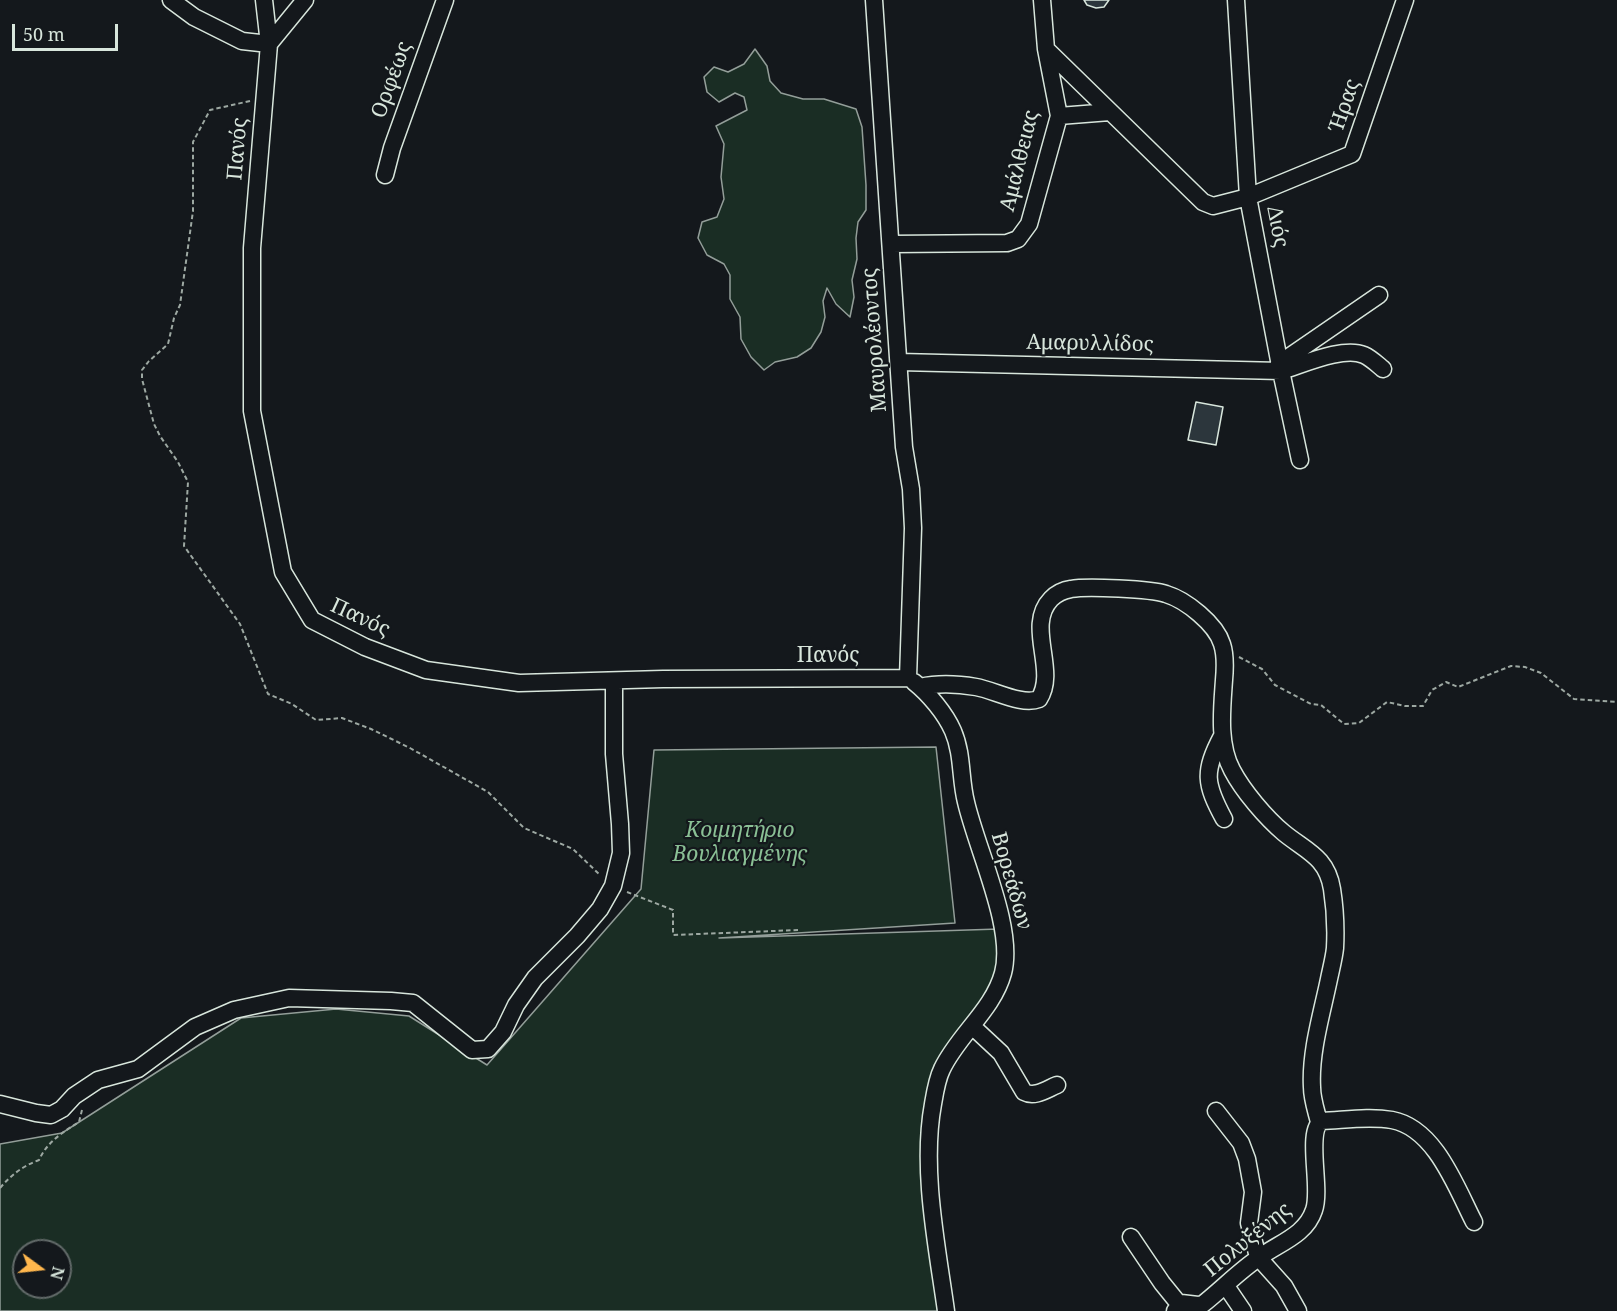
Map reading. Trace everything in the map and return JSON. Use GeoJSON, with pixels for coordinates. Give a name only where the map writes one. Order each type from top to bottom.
{"type":"FeatureCollection","features":[{"type":"Feature","properties":{"kind":"street"},"geometry":{"type":"LineString","coordinates":[[171,0],[194,16],[242,41],[269,44],[305,0]]}},
{"type":"Feature","properties":{"kind":"street","name":"Πανός"},"geometry":{"type":"LineString","coordinates":[[264,0],[269,44],[252,248],[252,411],[283,572],[312,620],[365,647],[426,670],[519,683],[674,679],[914,682],[978,687],[1026,702],[1039,699],[1045,684],[1041,637],[1042,617],[1050,600],[1059,593],[1073,588],[1149,591],[1167,594],[1192,607],[1209,623],[1222,643],[1224,654]]}},
{"type":"Feature","properties":{"kind":"street","name":"Ορφέως"},"geometry":{"type":"LineString","coordinates":[[385,175],[392,148],[444,0]]}},
{"type":"Feature","properties":{"kind":"street","name":"Μαυρολέοντος"},"geometry":{"type":"LineString","coordinates":[[874,0],[904,447],[911,489],[914,682]]}},
{"type":"Feature","properties":{"kind":"street","name":"Αμάλθειας"},"geometry":{"type":"LineString","coordinates":[[891,244],[1007,243],[1018,239],[1029,225],[1059,116],[1046,50],[1042,0]]}},
{"type":"Feature","properties":{"kind":"street","name":"Διός"},"geometry":{"type":"LineString","coordinates":[[1236,0],[1248,197],[1300,460]]}},
{"type":"Feature","properties":{"kind":"street","name":"Ήρας"},"geometry":{"type":"LineString","coordinates":[[1046,50],[1203,202],[1213,206],[1248,197],[1352,154],[1405,0]]}},
{"type":"Feature","properties":{"kind":"street"},"geometry":{"type":"LineString","coordinates":[[1059,116],[1110,112]]}},
{"type":"Feature","properties":{"kind":"street"},"geometry":{"type":"LineString","coordinates":[[1281,367],[1379,295]]}},
{"type":"Feature","properties":{"kind":"street","name":"Αμαρυλλίδος"},"geometry":{"type":"LineString","coordinates":[[899,362],[1281,367],[1338,353],[1365,355],[1383,369]]}},
{"type":"Feature","properties":{"kind":"street"},"geometry":{"type":"LineString","coordinates":[[1224,654],[1222,736],[1208,769],[1210,790],[1224,819]]}},
{"type":"Feature","properties":{"kind":"street"},"geometry":{"type":"LineString","coordinates":[[0,1104],[51,1115],[98,1080],[138,1069],[195,1027],[234,1010],[289,998],[413,1003],[472,1050],[488,1049],[503,1032],[516,1005],[535,978],[578,936],[600,909],[614,886],[621,854],[614,754],[614,681]]}},
{"type":"Feature","properties":{"kind":"street","name":"Βορεάδων"},"geometry":{"type":"LineString","coordinates":[[914,682],[943,714],[958,743],[966,804],[1004,931],[1006,952],[1001,980],[942,1068],[934,1096],[931,1114],[930,1166],[933,1221],[946,1311]]}},
{"type":"Feature","properties":{"kind":"street","name":"Πολυξένης"},"geometry":{"type":"LineString","coordinates":[[1177,1308],[1200,1305],[1226,1286],[1258,1257],[1297,1234],[1313,1214],[1318,1191],[1314,1135],[1319,1122],[1312,1084],[1318,1032],[1335,950],[1335,915],[1328,870],[1307,848],[1283,832],[1247,794],[1231,768],[1222,736]]}},
{"type":"Feature","properties":{"kind":"street"},"geometry":{"type":"LineString","coordinates":[[972,1026],[1001,1053],[1024,1092],[1030,1095],[1037,1094],[1057,1085]]}},
{"type":"Feature","properties":{"kind":"street"},"geometry":{"type":"LineString","coordinates":[[1216,1111],[1238,1139],[1245,1153],[1252,1192],[1249,1222],[1258,1257],[1284,1286],[1298,1311]]}},
{"type":"Feature","properties":{"kind":"street"},"geometry":{"type":"LineString","coordinates":[[1319,1122],[1369,1118],[1394,1121],[1414,1129],[1438,1153],[1474,1222]]}},
{"type":"Feature","properties":{"kind":"street"},"geometry":{"type":"LineString","coordinates":[[1131,1237],[1177,1308]]}},
{"type":"Feature","properties":{"kind":"street"},"geometry":{"type":"LineString","coordinates":[[1226,1286],[1243,1311]]}},
{"type":"Feature","properties":{"kind":"path"},"geometry":{"type":"LineString","coordinates":[[1224,654],[1245,659],[1262,669],[1275,685],[1311,704],[1321,705],[1344,723],[1359,723],[1387,702],[1423,706],[1431,690],[1446,682],[1458,687],[1511,666],[1525,667],[1541,673],[1574,699],[1617,702]]}},
{"type":"Feature","properties":{"kind":"path"},"geometry":{"type":"LineString","coordinates":[[614,886],[673,910],[673,935],[798,930]]}},
{"type":"Feature","properties":{"kind":"path"},"geometry":{"type":"LineString","coordinates":[[0,1188],[11,1175],[39,1160],[44,1149],[62,1133],[80,1122],[84,1104],[83,1090]]}},
{"type":"Feature","properties":{"kind":"green space"},"geometry":{"type":"Polygon","coordinates":[[[755,49],[767,66],[770,81],[781,93],[803,99],[824,99],[856,109],[862,127],[866,185],[866,210],[858,222],[856,238],[857,259],[852,280],[854,297],[850,317],[836,304],[827,288],[823,301],[825,317],[821,332],[811,348],[797,357],[775,362],[764,370],[751,357],[741,339],[740,317],[730,299],[730,275],[724,264],[707,255],[698,238],[702,222],[717,217],[724,199],[721,177],[724,144],[716,126],[747,110],[744,97],[735,93],[719,102],[707,92],[704,77],[714,67],[728,72],[744,64],[755,49]]]}},
{"type":"Feature","properties":{"kind":"green space","name":"Κοιμητήριο Βουλιαγμένης"},"geometry":{"type":"Polygon","coordinates":[[[936,747],[955,923],[719,938],[999,929],[996,979],[937,1066],[925,1121],[950,1311],[0,1311],[0,1144],[62,1133],[241,1018],[336,1009],[409,1016],[487,1065],[641,889],[654,750],[936,747]]]}},
{"type":"Feature","properties":{"kind":"building"},"geometry":{"type":"Polygon","coordinates":[[[1084,0],[1109,0],[1104,7],[1096,8],[1087,5],[1084,0]]]}},
{"type":"Feature","properties":{"kind":"building"},"geometry":{"type":"Polygon","coordinates":[[[1196,402],[1223,407],[1216,445],[1188,440],[1196,402]]]}}]}
